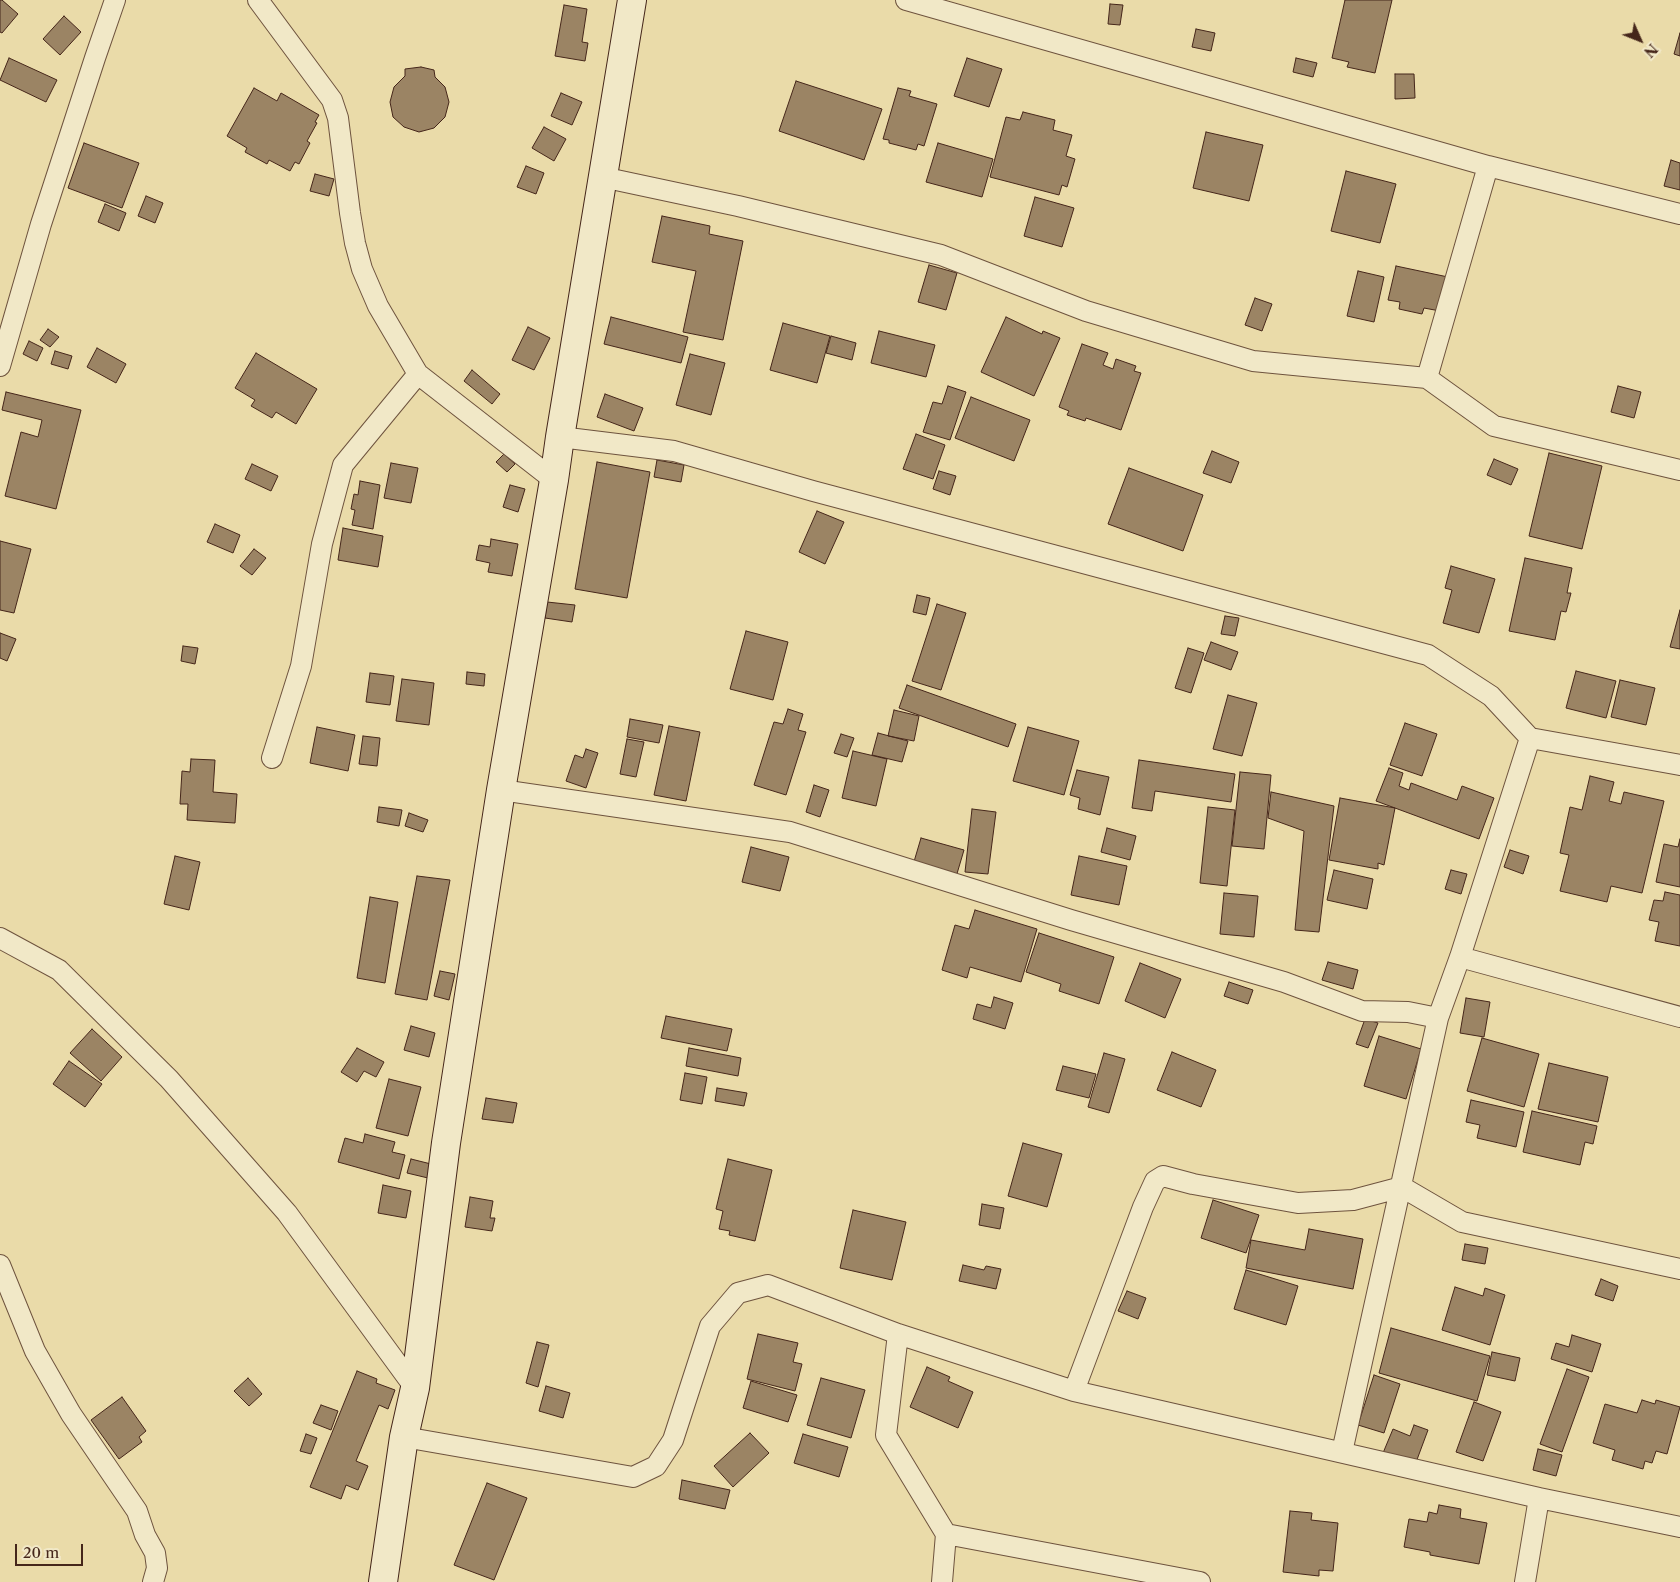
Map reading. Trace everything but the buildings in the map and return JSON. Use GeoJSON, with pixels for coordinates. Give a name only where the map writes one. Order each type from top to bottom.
{"type":"FeatureCollection","features":[{"type":"Feature","properties":{"kind":"street"},"geometry":{"type":"LineString","coordinates":[[0,366],[44,215],[115,0]]}},
{"type":"Feature","properties":{"kind":"street"},"geometry":{"type":"LineString","coordinates":[[258,0],[332,100],[338,118],[350,213],[362,269],[378,306],[418,374],[554,480]]}},
{"type":"Feature","properties":{"kind":"street"},"geometry":{"type":"LineString","coordinates":[[383,1582],[404,1437],[415,1388],[446,1143],[632,0]]}},
{"type":"Feature","properties":{"kind":"street"},"geometry":{"type":"LineString","coordinates":[[906,0],[1488,166],[1680,214]]}},
{"type":"Feature","properties":{"kind":"street"},"geometry":{"type":"LineString","coordinates":[[1427,378],[1488,166]]}},
{"type":"Feature","properties":{"kind":"street"},"geometry":{"type":"LineString","coordinates":[[602,177],[738,206],[941,254],[1086,311],[1253,360],[1427,378],[1494,426],[1680,470]]}},
{"type":"Feature","properties":{"kind":"street"},"geometry":{"type":"LineString","coordinates":[[272,758],[301,666],[322,544],[343,465],[418,374]]}},
{"type":"Feature","properties":{"kind":"street"},"geometry":{"type":"LineString","coordinates":[[560,438],[674,451],[822,494],[1428,655],[1491,696],[1530,738],[1680,766]]}},
{"type":"Feature","properties":{"kind":"street"},"geometry":{"type":"LineString","coordinates":[[1342,1452],[1438,1018],[1460,957],[1530,738]]}},
{"type":"Feature","properties":{"kind":"street"},"geometry":{"type":"LineString","coordinates":[[502,790],[790,832],[1070,920],[1284,982],[1362,1011],[1408,1012],[1438,1018]]}},
{"type":"Feature","properties":{"kind":"street"},"geometry":{"type":"LineString","coordinates":[[0,938],[59,970],[169,1080],[287,1213],[415,1388]]}},
{"type":"Feature","properties":{"kind":"street"},"geometry":{"type":"LineString","coordinates":[[1460,957],[1680,1017]]}},
{"type":"Feature","properties":{"kind":"street"},"geometry":{"type":"LineString","coordinates":[[1074,1391],[1143,1207],[1155,1181],[1163,1176],[1194,1184],[1298,1203],[1353,1200],[1402,1187],[1462,1222],[1680,1269]]}},
{"type":"Feature","properties":{"kind":"street"},"geometry":{"type":"LineString","coordinates":[[0,1265],[35,1351],[71,1414],[137,1510],[144,1535],[155,1553],[157,1568],[153,1582]]}},
{"type":"Feature","properties":{"kind":"street"},"geometry":{"type":"LineString","coordinates":[[404,1437],[633,1477],[656,1466],[673,1440],[710,1326],[738,1293],[768,1285],[898,1334],[1074,1391],[1342,1452],[1407,1469],[1680,1527]]}},
{"type":"Feature","properties":{"kind":"street"},"geometry":{"type":"LineString","coordinates":[[898,1334],[886,1435],[946,1534],[942,1582]]}},
{"type":"Feature","properties":{"kind":"street"},"geometry":{"type":"LineString","coordinates":[[1525,1582],[1539,1498]]}},
{"type":"Feature","properties":{"kind":"street"},"geometry":{"type":"LineString","coordinates":[[946,1534],[1200,1582]]}}]}
